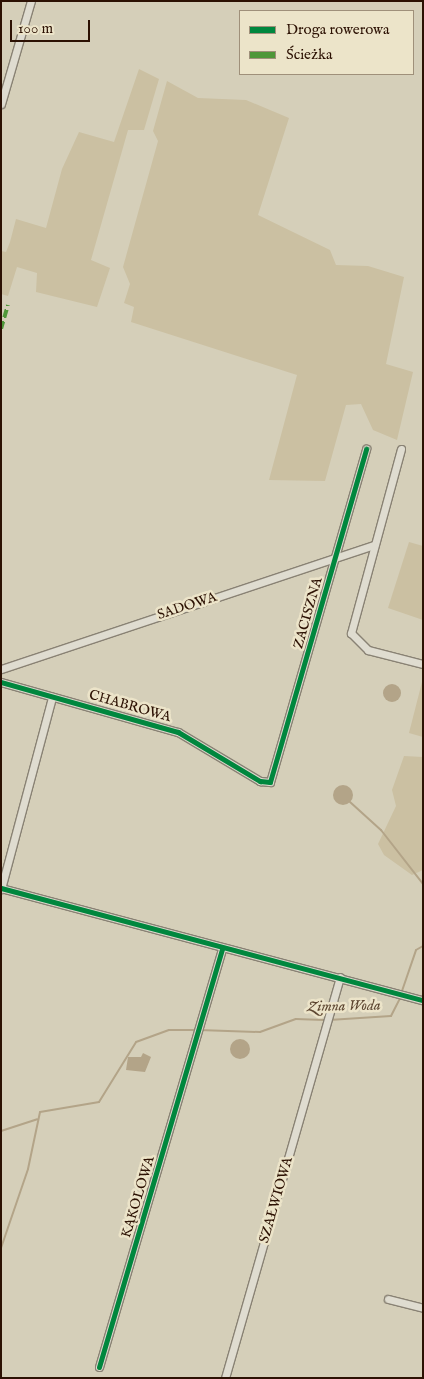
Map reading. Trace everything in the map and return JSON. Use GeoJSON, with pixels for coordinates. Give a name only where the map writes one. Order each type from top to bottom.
{"type":"FeatureCollection","features":[{"type":"Feature","properties":{"kind":"street"},"geometry":{"type":"LineString","coordinates":[[1,104],[31,1]]}},
{"type":"Feature","properties":{"kind":"street","name":"ZACISZNA"},"geometry":{"type":"LineString","coordinates":[[270,782],[366,449]]}},
{"type":"Feature","properties":{"kind":"street"},"geometry":{"type":"LineString","coordinates":[[401,449],[352,627],[353,639],[368,650],[423,664]]}},
{"type":"Feature","properties":{"kind":"street","name":"SADOWA"},"geometry":{"type":"LineString","coordinates":[[1,670],[374,545]]}},
{"type":"Feature","properties":{"kind":"street","name":"CHABROWA"},"geometry":{"type":"LineString","coordinates":[[1,682],[178,732],[260,781],[270,782]]}},
{"type":"Feature","properties":{"kind":"street"},"geometry":{"type":"LineString","coordinates":[[52,697],[1,888],[423,1000]]}},
{"type":"Feature","properties":{"kind":"street","name":"KĄKOLOWA"},"geometry":{"type":"LineString","coordinates":[[99,1367],[222,948]]}},
{"type":"Feature","properties":{"kind":"street","name":"SZAŁWIOWA"},"geometry":{"type":"LineString","coordinates":[[225,1378],[340,977]]}},
{"type":"Feature","properties":{"kind":"street"},"geometry":{"type":"LineString","coordinates":[[388,1299],[423,1308]]}},
{"type":"Feature","properties":{"kind":"shaded area"},"geometry":{"type":"Polygon","coordinates":[[[139,69],[159,79],[144,130],[128,130],[91,260],[110,268],[97,307],[36,292],[37,273],[17,267],[8,296],[1,294],[1,251],[6,252],[16,219],[46,228],[62,169],[79,132],[114,142],[139,69]]]}},
{"type":"Feature","properties":{"kind":"shaded area"},"geometry":{"type":"Polygon","coordinates":[[[167,81],[198,98],[246,100],[289,118],[258,215],[330,250],[336,265],[368,266],[404,277],[386,364],[413,372],[397,440],[373,430],[361,404],[346,405],[325,481],[269,480],[297,375],[131,322],[134,307],[124,303],[130,284],[123,267],[158,141],[153,131],[167,81]]]}},
{"type":"Feature","properties":{"kind":"shaded area"},"geometry":{"type":"Polygon","coordinates":[[[409,542],[423,546],[423,620],[388,608],[409,542]]]}},
{"type":"Feature","properties":{"kind":"shaded area"},"geometry":{"type":"Polygon","coordinates":[[[423,678],[423,737],[409,733],[423,678]]]}},
{"type":"Feature","properties":{"kind":"shaded area"},"geometry":{"type":"Polygon","coordinates":[[[392,684],[398,687],[401,693],[398,699],[392,702],[386,699],[383,693],[386,687],[392,684]]]}},
{"type":"Feature","properties":{"kind":"shaded area"},"geometry":{"type":"Polygon","coordinates":[[[404,756],[423,757],[423,870],[412,875],[384,855],[378,844],[396,806],[392,790],[404,756]]]}},
{"type":"Feature","properties":{"kind":"shaded area"},"geometry":{"type":"Polygon","coordinates":[[[343,785],[350,788],[353,795],[350,802],[343,805],[336,802],[333,795],[336,788],[343,785]]]}},
{"type":"Feature","properties":{"kind":"shaded area"},"geometry":{"type":"Polygon","coordinates":[[[240,1039],[247,1042],[250,1049],[247,1056],[240,1059],[233,1056],[230,1049],[233,1042],[240,1039]]]}},
{"type":"Feature","properties":{"kind":"shaded area"},"geometry":{"type":"Polygon","coordinates":[[[143,1053],[151,1057],[145,1072],[126,1070],[128,1057],[141,1057],[143,1053]]]}},
{"type":"Feature","properties":{"kind":"waterway"},"geometry":{"type":"LineString","coordinates":[[350,802],[381,830],[423,884]]}},
{"type":"Feature","properties":{"kind":"waterway","name":"Zimna Woda"},"geometry":{"type":"LineString","coordinates":[[402,991],[416,950],[423,946]]}},
{"type":"Feature","properties":{"kind":"waterway","name":"Zimna Woda"},"geometry":{"type":"LineString","coordinates":[[329,1020],[391,1016],[401,996]]}},
{"type":"Feature","properties":{"kind":"waterway","name":"Zimna Woda"},"geometry":{"type":"LineString","coordinates":[[199,1030],[260,1032],[296,1019],[324,1020]]}},
{"type":"Feature","properties":{"kind":"waterway","name":"Zimna Woda"},"geometry":{"type":"LineString","coordinates":[[1,1248],[28,1169],[40,1112],[99,1102],[136,1042],[169,1030],[195,1030]]}},
{"type":"Feature","properties":{"kind":"waterway"},"geometry":{"type":"LineString","coordinates":[[1,1131],[37,1119]]}},
{"type":"Feature","properties":{"kind":"marked path"},"geometry":{"type":"LineString","coordinates":[[1,329],[8,305]]}},
{"type":"Feature","properties":{"kind":"cycle path"},"geometry":{"type":"LineString","coordinates":[[1,682],[178,732],[260,781],[270,782],[366,449]]}},
{"type":"Feature","properties":{"kind":"cycle path"},"geometry":{"type":"LineString","coordinates":[[1,888],[423,1000]]}},
{"type":"Feature","properties":{"kind":"cycle path"},"geometry":{"type":"LineString","coordinates":[[99,1367],[222,948]]}}]}
